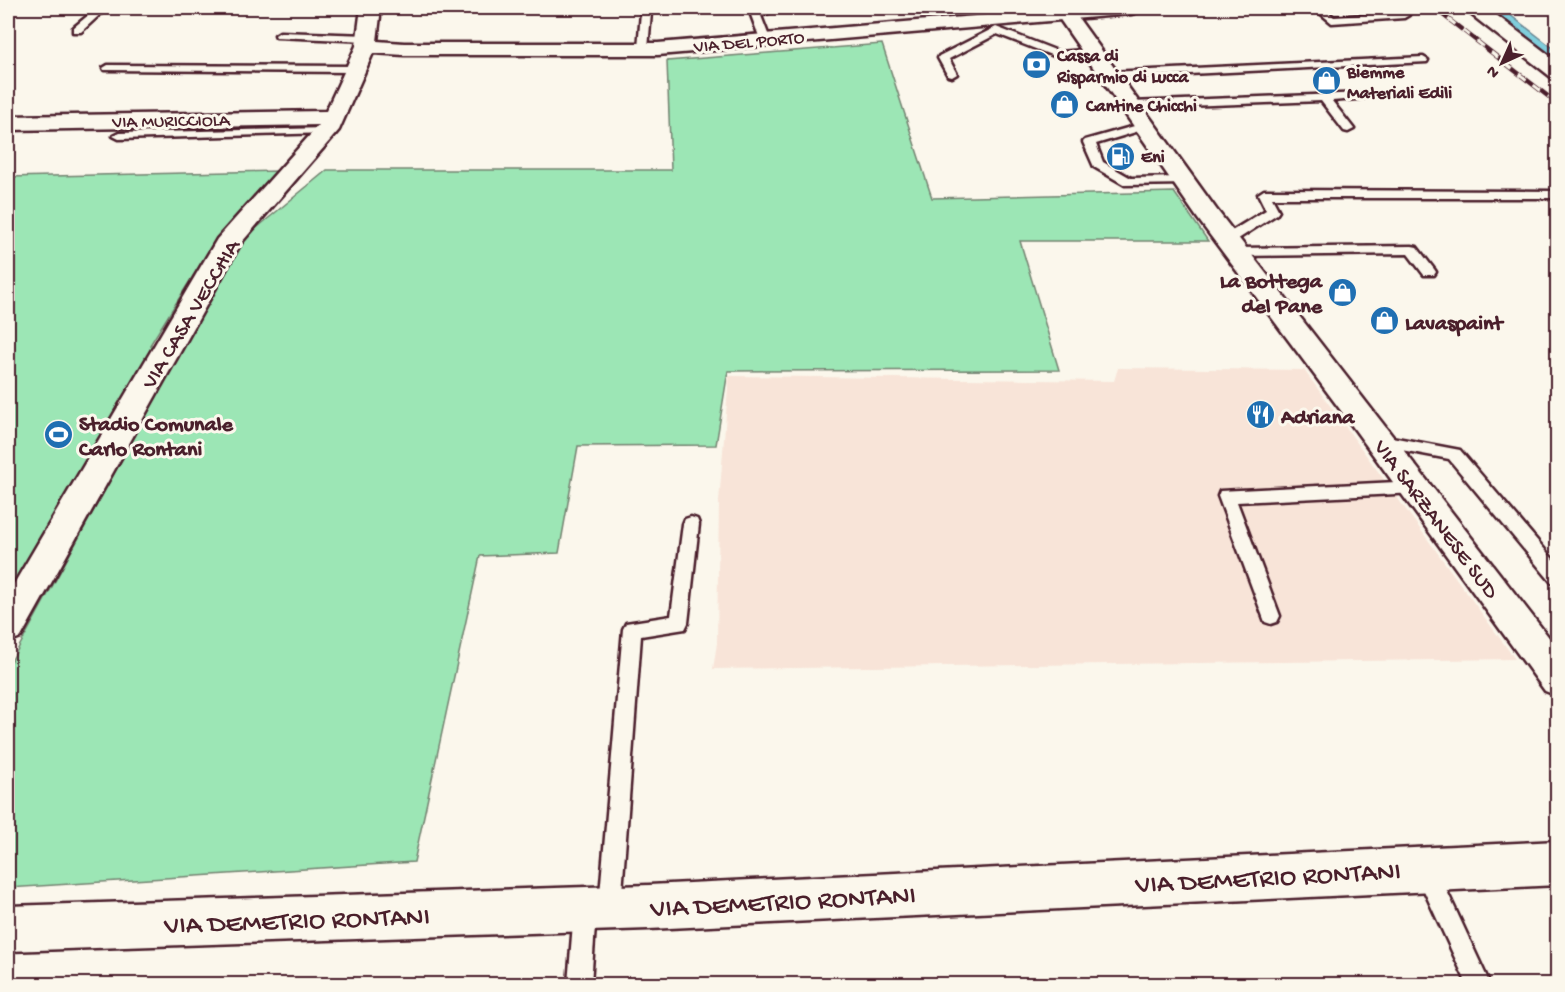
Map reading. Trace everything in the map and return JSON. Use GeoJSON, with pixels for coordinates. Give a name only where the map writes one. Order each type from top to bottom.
{"type":"FeatureCollection","features":[{"type":"Feature","properties":{"kind":"street","name":"VIA CASA VECCHIA"},"geometry":{"type":"LineString","coordinates":[[8,626],[230,239],[329,125],[363,51],[371,8]]}},
{"type":"Feature","properties":{"kind":"street","name":"VIA DEL PORTO"},"geometry":{"type":"LineString","coordinates":[[363,51],[404,48],[643,48],[974,21],[1064,10],[1131,8]]}},
{"type":"Feature","properties":{"kind":"street"},"geometry":{"type":"LineString","coordinates":[[1475,8],[1557,73]]}},
{"type":"Feature","properties":{"kind":"street","name":"VIA SARZANESE SUD"},"geometry":{"type":"LineString","coordinates":[[1064,10],[1183,181],[1381,441],[1557,680]]}},
{"type":"Feature","properties":{"kind":"street","name":"VIA MURICCIOLA"},"geometry":{"type":"LineString","coordinates":[[8,123],[329,125]]}},
{"type":"Feature","properties":{"kind":"street","name":"VIA DEMETRIO RONTANI"},"geometry":{"type":"LineString","coordinates":[[8,929],[598,909],[1557,863]]}},
{"type":"Feature","properties":{"kind":"lane"},"geometry":{"type":"LineString","coordinates":[[77,30],[102,8]]}},
{"type":"Feature","properties":{"kind":"lane"},"geometry":{"type":"LineString","coordinates":[[765,39],[756,15],[777,8]]}},
{"type":"Feature","properties":{"kind":"lane"},"geometry":{"type":"LineString","coordinates":[[1319,8],[1345,32]]}},
{"type":"Feature","properties":{"kind":"lane"},"geometry":{"type":"LineString","coordinates":[[643,48],[646,12]]}},
{"type":"Feature","properties":{"kind":"lane"},"geometry":{"type":"LineString","coordinates":[[1332,20],[1404,15]]}},
{"type":"Feature","properties":{"kind":"lane"},"geometry":{"type":"LineString","coordinates":[[974,21],[1059,55],[1101,63],[1423,60]]}},
{"type":"Feature","properties":{"kind":"lane"},"geometry":{"type":"LineString","coordinates":[[952,74],[943,58],[996,30]]}},
{"type":"Feature","properties":{"kind":"lane"},"geometry":{"type":"LineString","coordinates":[[280,35],[363,51]]}},
{"type":"Feature","properties":{"kind":"lane"},"geometry":{"type":"LineString","coordinates":[[108,68],[363,51]]}},
{"type":"Feature","properties":{"kind":"lane"},"geometry":{"type":"LineString","coordinates":[[1183,181],[1129,182],[1098,164],[1089,142],[1138,116],[1364,96]]}},
{"type":"Feature","properties":{"kind":"lane"},"geometry":{"type":"LineString","coordinates":[[1324,98],[1348,129]]}},
{"type":"Feature","properties":{"kind":"lane"},"geometry":{"type":"LineString","coordinates":[[119,136],[329,125]]}},
{"type":"Feature","properties":{"kind":"lane"},"geometry":{"type":"LineString","coordinates":[[1232,246],[1273,211],[1264,194],[1555,195]]}},
{"type":"Feature","properties":{"kind":"lane"},"geometry":{"type":"LineString","coordinates":[[1232,246],[1412,250],[1429,272]]}},
{"type":"Feature","properties":{"kind":"lane"},"geometry":{"type":"LineString","coordinates":[[1381,441],[1454,454],[1557,578]]}},
{"type":"Feature","properties":{"kind":"lane"},"geometry":{"type":"LineString","coordinates":[[1271,616],[1226,496],[1416,488]]}},
{"type":"Feature","properties":{"kind":"lane"},"geometry":{"type":"LineString","coordinates":[[579,984],[598,909],[632,629],[679,622],[691,524]]}},
{"type":"Feature","properties":{"kind":"lane"},"geometry":{"type":"LineString","coordinates":[[1425,868],[1479,984]]}},
{"type":"Feature","properties":{"kind":"shaded area"},"geometry":{"type":"Polygon","coordinates":[[[1118,368],[1304,370],[1515,659],[713,669],[717,643],[719,502],[729,376],[1114,381],[1118,368]]]}},
{"type":"Feature","properties":{"kind":"green space"},"geometry":{"type":"Polygon","coordinates":[[[882,44],[932,198],[1174,192],[1208,241],[1020,241],[1059,370],[728,371],[716,445],[578,446],[559,553],[480,556],[414,862],[8,888],[8,667],[242,240],[327,170],[671,170],[667,61],[882,44]]]}},
{"type":"Feature","properties":{"kind":"green space","name":"Stadio Comunale Carlo Rontani"},"geometry":{"type":"Polygon","coordinates":[[[277,171],[214,242],[150,345],[157,345],[8,595],[8,177],[277,171]]]}},
{"type":"Feature","properties":{"kind":"water"},"geometry":{"type":"Polygon","coordinates":[[[1490,8],[1501,8],[1557,51],[1557,60],[1490,8]]]}},
{"type":"Feature","properties":{"kind":"railway"},"geometry":{"type":"LineString","coordinates":[[1434,8],[1558,104]]}},
{"type":"Feature","properties":{"kind":"place","name":"Cassa di Risparmio di Lucca"},"geometry":{"type":"Point","coordinates":[1036,65]}},
{"type":"Feature","properties":{"kind":"place","name":"Biemme Materiali Edili"},"geometry":{"type":"Point","coordinates":[1326,81]}},
{"type":"Feature","properties":{"kind":"place","name":"Cantine Chicchi"},"geometry":{"type":"Point","coordinates":[1065,105]}},
{"type":"Feature","properties":{"kind":"place","name":"Eni"},"geometry":{"type":"Point","coordinates":[1120,156]}},
{"type":"Feature","properties":{"kind":"place","name":"La Bottega del Pane"},"geometry":{"type":"Point","coordinates":[1343,292]}},
{"type":"Feature","properties":{"kind":"place","name":"Lavaspaint"},"geometry":{"type":"Point","coordinates":[1384,321]}},
{"type":"Feature","properties":{"kind":"place","name":"Adriana"},"geometry":{"type":"Point","coordinates":[1260,415]}},
{"type":"Feature","properties":{"kind":"place","name":"Stadio Comunale Carlo Rontani"},"geometry":{"type":"Point","coordinates":[58,435]}}]}
